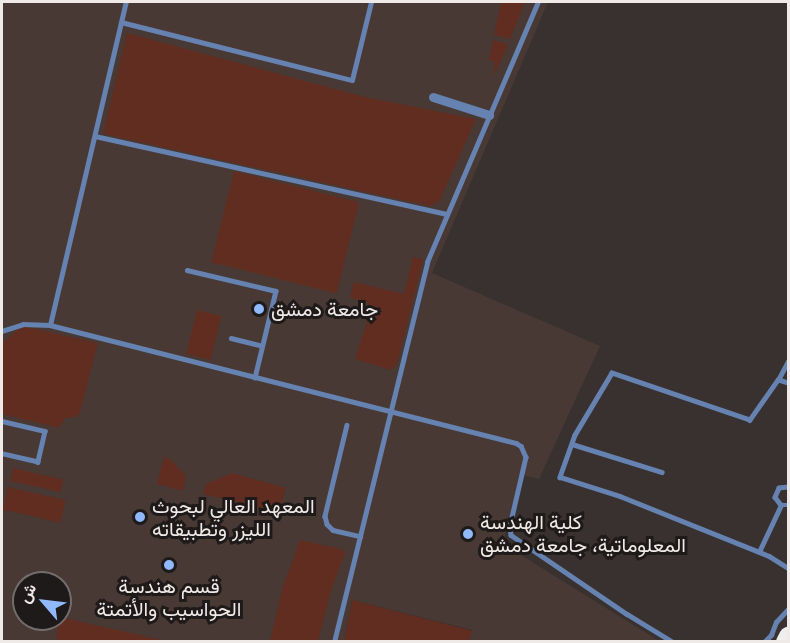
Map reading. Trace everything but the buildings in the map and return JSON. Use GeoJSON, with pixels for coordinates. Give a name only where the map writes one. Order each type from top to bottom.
{"type":"FeatureCollection","features":[{"type":"Feature","properties":{"kind":"highway"},"geometry":{"type":"LineString","coordinates":[[785,642],[789,636]]}},
{"type":"Feature","properties":{"kind":"street"},"geometry":{"type":"LineString","coordinates":[[433,97],[489,115]]}},
{"type":"Feature","properties":{"kind":"lane"},"geometry":{"type":"LineString","coordinates":[[50,325],[126,2]]}},
{"type":"Feature","properties":{"kind":"lane"},"geometry":{"type":"LineString","coordinates":[[121,22],[352,80],[371,2]]}},
{"type":"Feature","properties":{"kind":"lane"},"geometry":{"type":"LineString","coordinates":[[334,642],[427,262],[538,2]]}},
{"type":"Feature","properties":{"kind":"lane"},"geometry":{"type":"LineString","coordinates":[[95,136],[446,214]]}},
{"type":"Feature","properties":{"kind":"lane"},"geometry":{"type":"LineString","coordinates":[[187,270],[276,291],[255,378]]}},
{"type":"Feature","properties":{"kind":"lane"},"geometry":{"type":"LineString","coordinates":[[2,331],[23,324],[50,325],[520,446],[526,457],[510,526],[512,535],[662,639],[673,642]]}},
{"type":"Feature","properties":{"kind":"lane"},"geometry":{"type":"LineString","coordinates":[[231,338],[262,346]]}},
{"type":"Feature","properties":{"kind":"lane"},"geometry":{"type":"LineString","coordinates":[[789,361],[750,420],[612,373],[572,444],[561,477],[620,496],[759,552],[789,568]]}},
{"type":"Feature","properties":{"kind":"lane"},"geometry":{"type":"LineString","coordinates":[[778,380],[789,383]]}},
{"type":"Feature","properties":{"kind":"lane"},"geometry":{"type":"LineString","coordinates":[[2,421],[45,431],[38,462],[2,454]]}},
{"type":"Feature","properties":{"kind":"lane"},"geometry":{"type":"LineString","coordinates":[[347,425],[325,516],[327,524],[333,530],[360,536]]}},
{"type":"Feature","properties":{"kind":"lane"},"geometry":{"type":"LineString","coordinates":[[572,444],[662,472]]}},
{"type":"Feature","properties":{"kind":"lane"},"geometry":{"type":"LineString","coordinates":[[789,487],[781,487],[775,494],[776,501],[781,505],[789,505]]}},
{"type":"Feature","properties":{"kind":"lane"},"geometry":{"type":"LineString","coordinates":[[759,552],[781,505]]}},
{"type":"Feature","properties":{"kind":"lane"},"geometry":{"type":"LineString","coordinates":[[764,642],[771,634],[776,622],[789,609]]}},
{"type":"Feature","properties":{"kind":"shaded area","name":"جامعة دمشق"},"geometry":{"type":"Polygon","coordinates":[[[2,2],[548,2],[432,273],[600,346],[539,479],[520,474],[503,544],[659,641],[468,641],[472,630],[352,600],[344,641],[2,641],[2,2]]]}},
{"type":"Feature","properties":{"kind":"shaded area"},"geometry":{"type":"Polygon","coordinates":[[[501,2],[525,2],[510,39],[494,35],[501,2]]]}},
{"type":"Feature","properties":{"kind":"shaded area"},"geometry":{"type":"Polygon","coordinates":[[[127,33],[365,97],[476,119],[439,202],[429,206],[103,134],[127,33]]]}},
{"type":"Feature","properties":{"kind":"shaded area"},"geometry":{"type":"Polygon","coordinates":[[[493,40],[508,44],[495,75],[494,61],[489,60],[493,40]]]}},
{"type":"Feature","properties":{"kind":"shaded area"},"geometry":{"type":"Polygon","coordinates":[[[234,171],[359,202],[336,293],[211,262],[234,171]]]}},
{"type":"Feature","properties":{"kind":"shaded area"},"geometry":{"type":"Polygon","coordinates":[[[413,257],[423,259],[397,364],[391,370],[355,359],[370,313],[368,302],[350,298],[354,282],[404,294],[413,257]]]}},
{"type":"Feature","properties":{"kind":"shaded area"},"geometry":{"type":"Polygon","coordinates":[[[197,310],[221,316],[210,360],[186,354],[197,310]]]}},
{"type":"Feature","properties":{"kind":"shaded area"},"geometry":{"type":"Polygon","coordinates":[[[22,326],[98,343],[80,412],[77,417],[65,418],[59,428],[2,414],[2,343],[22,326]]]}},
{"type":"Feature","properties":{"kind":"shaded area"},"geometry":{"type":"Polygon","coordinates":[[[164,457],[170,459],[186,476],[183,491],[157,484],[164,457]]]}},
{"type":"Feature","properties":{"kind":"shaded area"},"geometry":{"type":"Polygon","coordinates":[[[13,468],[64,480],[61,492],[10,481],[13,468]]]}},
{"type":"Feature","properties":{"kind":"shaded area"},"geometry":{"type":"Polygon","coordinates":[[[232,473],[286,488],[279,513],[203,494],[206,484],[232,473]]]}},
{"type":"Feature","properties":{"kind":"shaded area"},"geometry":{"type":"Polygon","coordinates":[[[8,487],[65,500],[60,523],[3,509],[8,487]]]}},
{"type":"Feature","properties":{"kind":"shaded area"},"geometry":{"type":"Polygon","coordinates":[[[300,540],[341,549],[345,552],[331,591],[318,641],[270,641],[283,586],[300,540]]]}},
{"type":"Feature","properties":{"kind":"shaded area"},"geometry":{"type":"Polygon","coordinates":[[[352,600],[473,631],[468,641],[344,641],[352,600]]]}},
{"type":"Feature","properties":{"kind":"shaded area"},"geometry":{"type":"Polygon","coordinates":[[[72,620],[166,641],[67,641],[56,639],[57,631],[72,631],[72,620]]]}},
{"type":"Feature","properties":{"kind":"place","name":"جامعة دمشق"},"geometry":{"type":"Point","coordinates":[259,309]}},
{"type":"Feature","properties":{"kind":"place","name":"المعهد العالي لبحوث الليزر وتطبيقاته"},"geometry":{"type":"Point","coordinates":[140,517]}},
{"type":"Feature","properties":{"kind":"place","name":"كلية الهندسة المعلوماتية، جامعة دمشق"},"geometry":{"type":"Point","coordinates":[468,534]}},
{"type":"Feature","properties":{"kind":"place","name":"قسم هندسة الحواسيب والأتمتة"},"geometry":{"type":"Point","coordinates":[169,565]}}]}
